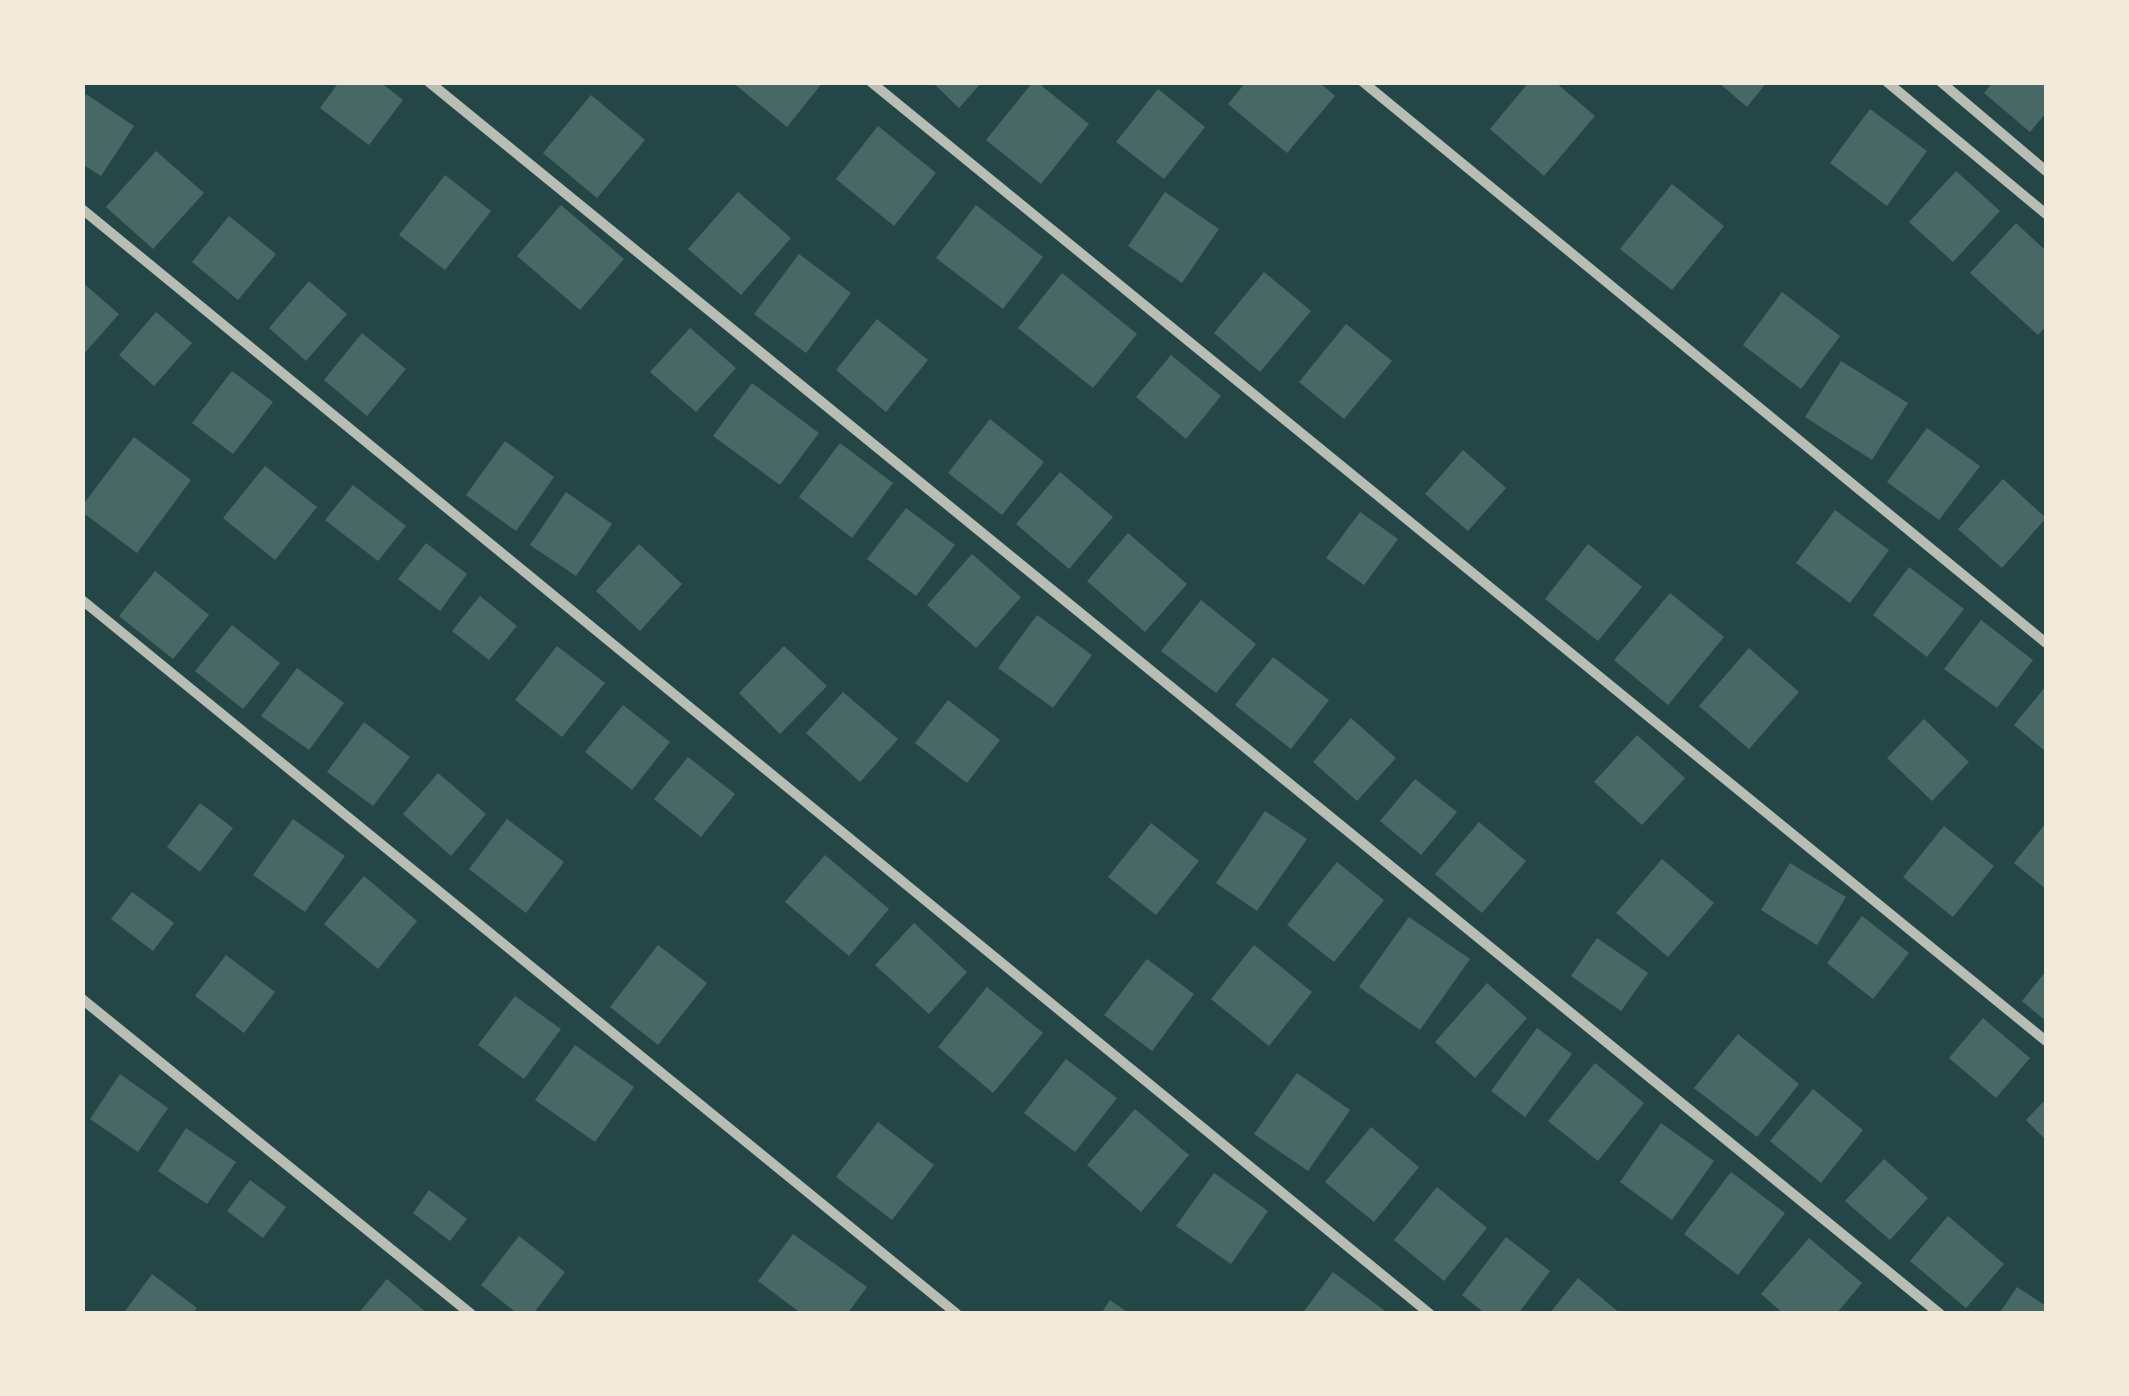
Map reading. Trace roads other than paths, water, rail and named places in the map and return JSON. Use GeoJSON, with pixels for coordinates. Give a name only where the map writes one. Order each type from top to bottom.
{"type":"FeatureCollection","features":[{"type":"Feature","properties":{"kind":"street"},"geometry":{"type":"LineString","coordinates":[[429,82],[1940,1314]]}},
{"type":"Feature","properties":{"kind":"street"},"geometry":{"type":"LineString","coordinates":[[871,82],[2046,1041]]}},
{"type":"Feature","properties":{"kind":"street"},"geometry":{"type":"LineString","coordinates":[[1363,82],[2046,644]]}},
{"type":"Feature","properties":{"kind":"street"},"geometry":{"type":"LineString","coordinates":[[1887,82],[2046,214]]}},
{"type":"Feature","properties":{"kind":"street"},"geometry":{"type":"LineString","coordinates":[[1941,82],[2046,171]]}},
{"type":"Feature","properties":{"kind":"street"},"geometry":{"type":"LineString","coordinates":[[82,209],[1430,1314]]}},
{"type":"Feature","properties":{"kind":"street"},"geometry":{"type":"LineString","coordinates":[[82,600],[956,1314]]}},
{"type":"Feature","properties":{"kind":"street"},"geometry":{"type":"LineString","coordinates":[[82,999],[471,1314]]}}]}
